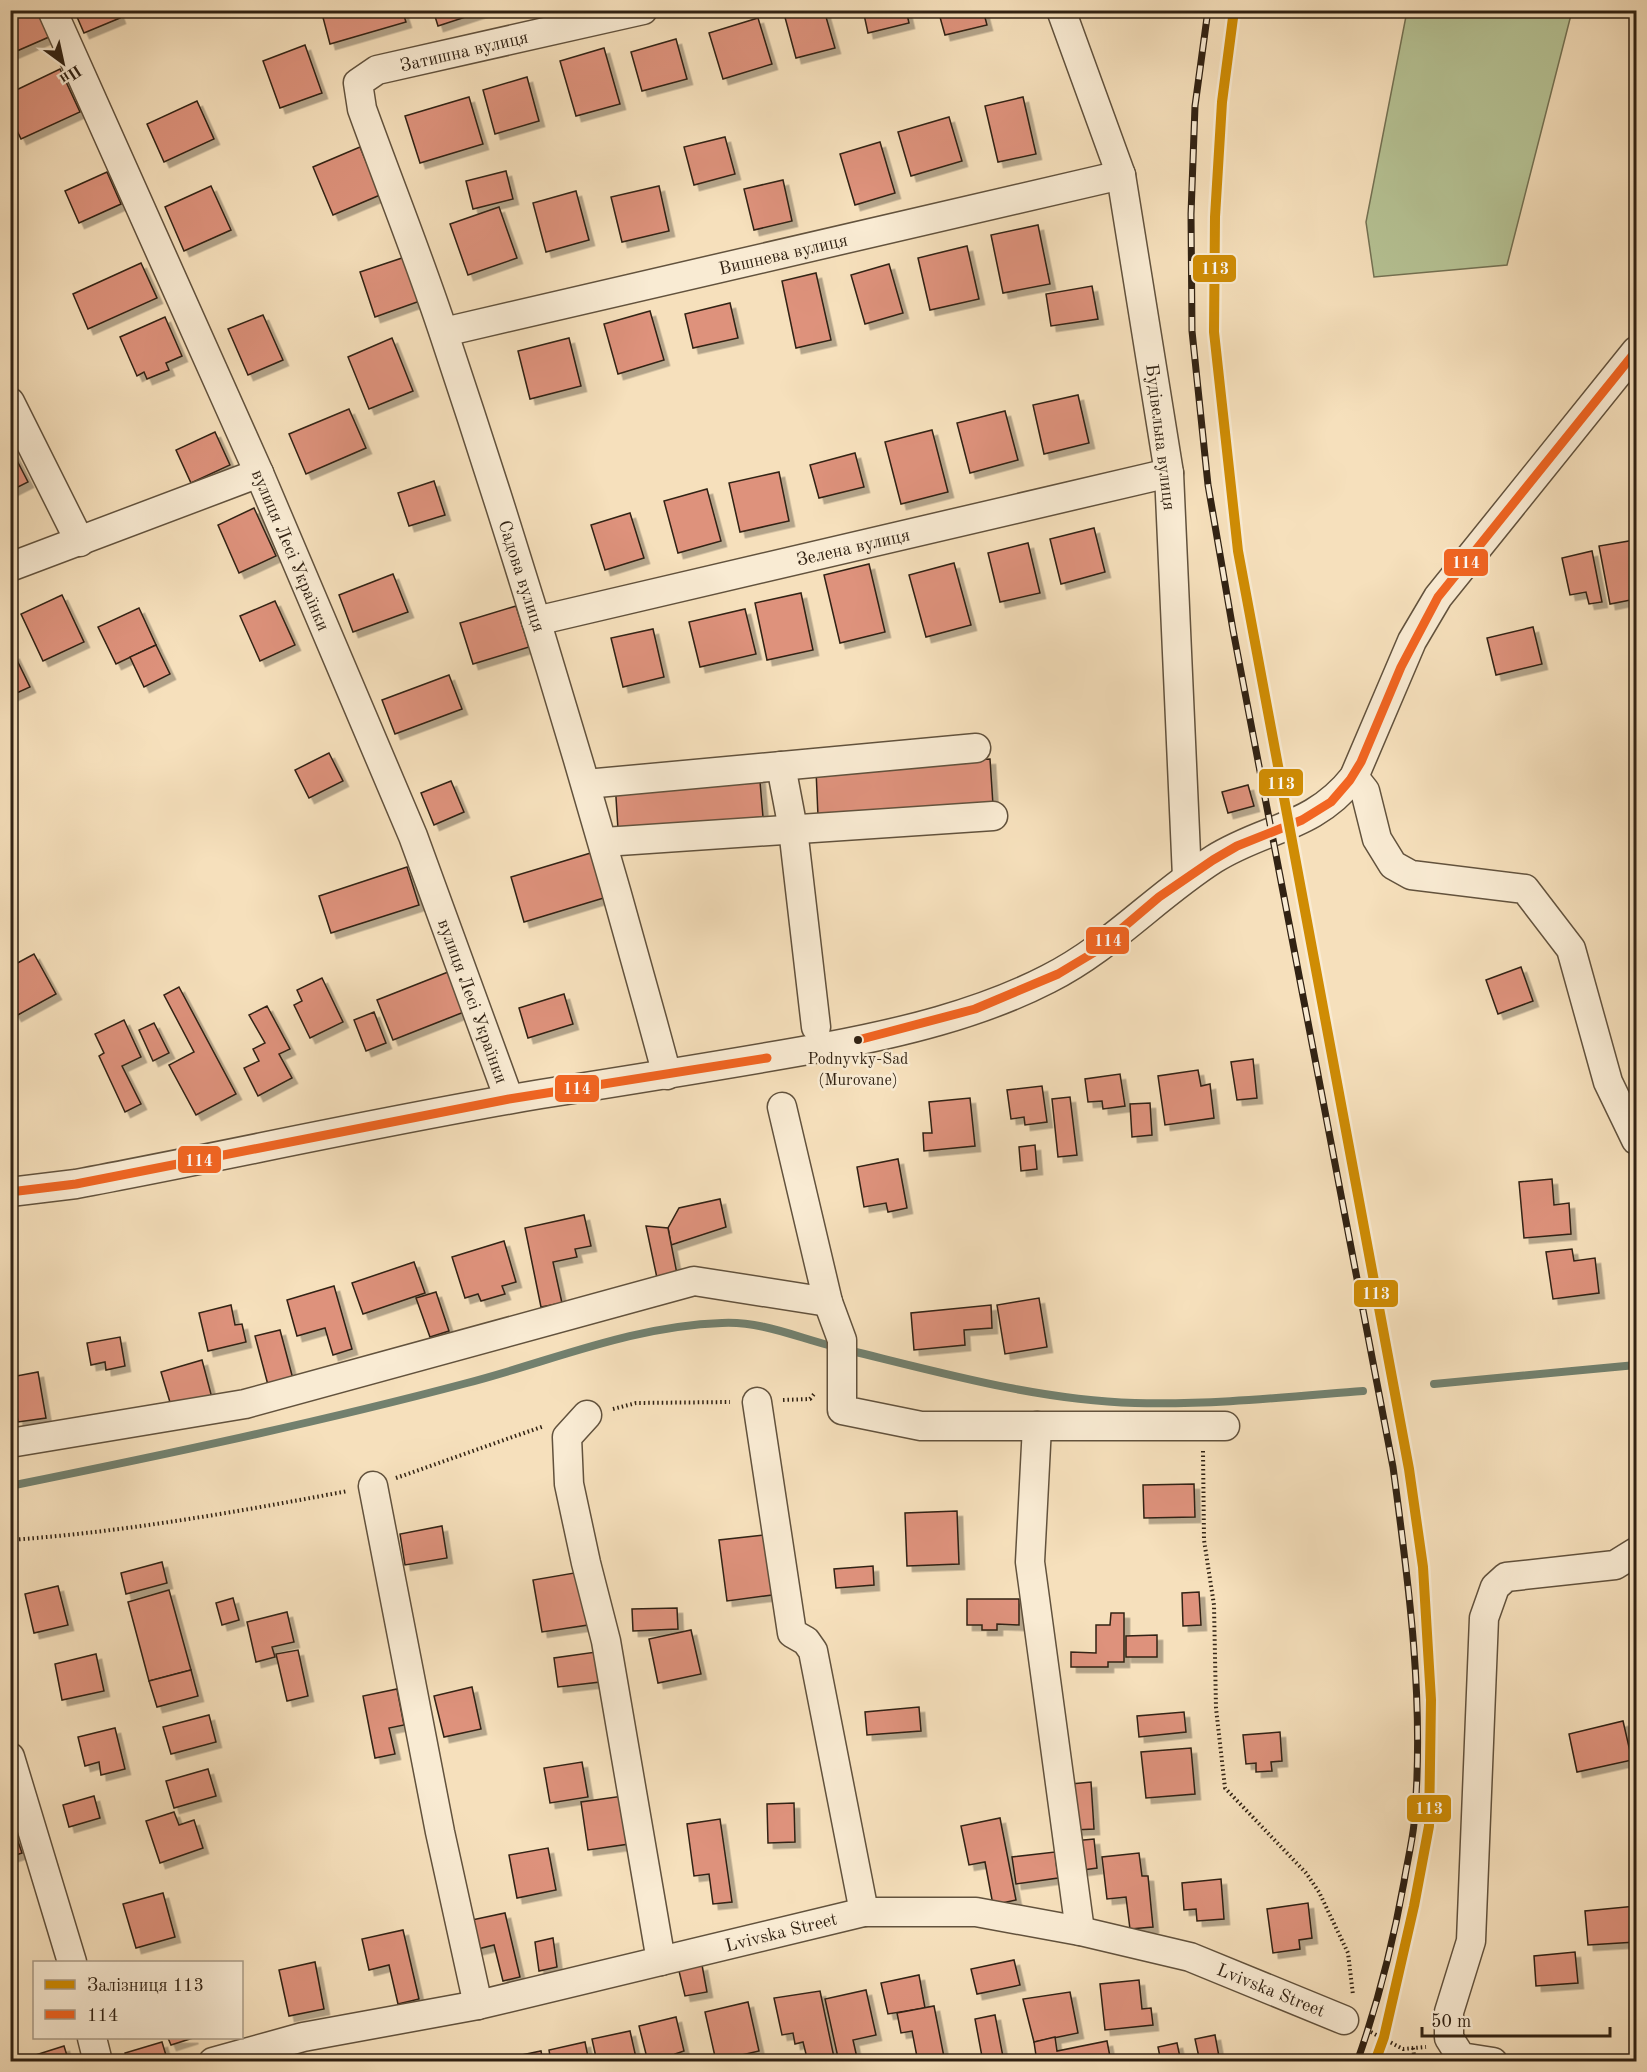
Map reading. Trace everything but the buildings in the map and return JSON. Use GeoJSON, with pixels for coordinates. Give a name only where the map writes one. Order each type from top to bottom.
{"type":"FeatureCollection","features":[{"type":"Feature","properties":{"kind":"street","name":"вулиця Лесі Українки"},"geometry":{"type":"LineString","coordinates":[[52,10],[259,473],[413,836],[509,1099]]}},
{"type":"Feature","properties":{"kind":"street","name":"Затишна вулиця"},"geometry":{"type":"LineString","coordinates":[[358,82],[377,70],[643,10]]}},
{"type":"Feature","properties":{"kind":"street","name":"Будівельна вулиця"},"geometry":{"type":"LineString","coordinates":[[1061,10],[1121,176],[1169,473],[1186,877]]}},
{"type":"Feature","properties":{"kind":"street","name":"Садова вулиця"},"geometry":{"type":"LineString","coordinates":[[358,82],[362,109],[444,332],[536,621],[604,842],[667,1075]]}},
{"type":"Feature","properties":{"kind":"street","name":"Вишнева вулиця"},"geometry":{"type":"LineString","coordinates":[[444,332],[1121,176]]}},
{"type":"Feature","properties":{"kind":"street"},"geometry":{"type":"LineString","coordinates":[[10,1192],[87,1182],[509,1099],[667,1075],[858,1040],[936,1021],[1014,994],[1084,959],[1116,936],[1150,904],[1186,877],[1252,839],[1271,834],[1317,812],[1331,802],[1354,777],[1412,641],[1438,597],[1636,351]]}},
{"type":"Feature","properties":{"kind":"street"},"geometry":{"type":"LineString","coordinates":[[10,402],[80,542]]}},
{"type":"Feature","properties":{"kind":"street"},"geometry":{"type":"LineString","coordinates":[[10,567],[259,473]]}},
{"type":"Feature","properties":{"kind":"street","name":"Зелена вулиця"},"geometry":{"type":"LineString","coordinates":[[536,621],[1169,473]]}},
{"type":"Feature","properties":{"kind":"street"},"geometry":{"type":"LineString","coordinates":[[586,784],[976,748]]}},
{"type":"Feature","properties":{"kind":"street"},"geometry":{"type":"LineString","coordinates":[[781,766],[793,829],[816,1027]]}},
{"type":"Feature","properties":{"kind":"street"},"geometry":{"type":"LineString","coordinates":[[1354,777],[1365,791],[1377,839],[1394,865],[1411,874],[1525,889],[1571,949],[1608,1082],[1636,1140]]}},
{"type":"Feature","properties":{"kind":"street"},"geometry":{"type":"LineString","coordinates":[[604,842],[993,816]]}},
{"type":"Feature","properties":{"kind":"street"},"geometry":{"type":"LineString","coordinates":[[782,1107],[828,1302],[842,1350],[842,1410],[921,1426],[1214,1426]]}},
{"type":"Feature","properties":{"kind":"street"},"geometry":{"type":"LineString","coordinates":[[10,1443],[245,1404],[694,1281],[828,1302]]}},
{"type":"Feature","properties":{"kind":"street"},"geometry":{"type":"LineString","coordinates":[[757,1402],[792,1633],[806,1641],[813,1651],[864,1912]]}},
{"type":"Feature","properties":{"kind":"street"},"geometry":{"type":"LineString","coordinates":[[587,1415],[567,1437],[569,1484],[606,1641],[661,1961]]}},
{"type":"Feature","properties":{"kind":"street"},"geometry":{"type":"LineString","coordinates":[[1037,1426],[1030,1562],[1080,1931]]}},
{"type":"Feature","properties":{"kind":"street"},"geometry":{"type":"LineString","coordinates":[[373,1486],[438,1821],[478,2005]]}},
{"type":"Feature","properties":{"kind":"street"},"geometry":{"type":"LineString","coordinates":[[1490,2061],[1461,2057],[1449,2038],[1449,2012],[1471,1941],[1484,1618],[1495,1587],[1506,1577],[1615,1565],[1636,1552]]}},
{"type":"Feature","properties":{"kind":"street"},"geometry":{"type":"LineString","coordinates":[[10,1757],[72,1961]]}},
{"type":"Feature","properties":{"kind":"street","name":"Lvivska Street"},"geometry":{"type":"LineString","coordinates":[[213,2061],[303,2037],[478,2005],[864,1912],[976,1912],[1080,1931],[1190,1957],[1348,2022]]}},
{"type":"Feature","properties":{"kind":"street"},"geometry":{"type":"LineString","coordinates":[[92,2039],[98,2061]]}},
{"type":"Feature","properties":{"kind":"path"},"geometry":{"type":"LineString","coordinates":[[10,1540],[82,1535],[215,1516],[373,1486],[548,1425],[636,1403],[810,1399],[817,1391]]}},
{"type":"Feature","properties":{"kind":"path"},"geometry":{"type":"LineString","coordinates":[[1214,1426],[1204,1540],[1214,1605],[1216,1708],[1225,1788],[1306,1872],[1319,1892],[1347,1953],[1354,1985],[1348,2022],[1403,2049],[1424,2048],[1449,2038]]}},
{"type":"Feature","properties":{"kind":"path"},"geometry":{"type":"LineString","coordinates":[[1413,2048],[1415,2061]]}},
{"type":"Feature","properties":{"kind":"green space"},"geometry":{"type":"Polygon","coordinates":[[[1407,11],[1572,11],[1507,265],[1374,277],[1366,222],[1407,11]]]}},
{"type":"Feature","properties":{"kind":"waterway"},"geometry":{"type":"LineString","coordinates":[[10,1486],[353,1412],[656,1331],[737,1323],[766,1327],[836,1347]]}},
{"type":"Feature","properties":{"kind":"waterway"},"geometry":{"type":"LineString","coordinates":[[848,1350],[990,1384],[1099,1401],[1192,1403],[1363,1391]]}},
{"type":"Feature","properties":{"kind":"waterway"},"geometry":{"type":"LineString","coordinates":[[1434,1384],[1636,1365]]}},
{"type":"Feature","properties":{"kind":"railway"},"geometry":{"type":"LineString","coordinates":[[1208,10],[1195,106],[1191,214],[1192,331],[1208,485],[1233,630],[1393,1467],[1414,1645],[1418,1735],[1413,1831],[1390,1950],[1372,2018],[1357,2062]]}},
{"type":"Feature","properties":{"kind":"rail line","name":"113"},"geometry":{"type":"LineString","coordinates":[[1234,10],[1222,102],[1215,217],[1214,332],[1238,551],[1409,1469],[1423,1567],[1431,1700],[1429,1826],[1414,1906],[1384,2037],[1375,2062]]}},
{"type":"Feature","properties":{"kind":"transit line","name":"114"},"geometry":{"type":"LineString","coordinates":[[858,1040],[975,1009],[1058,974],[1093,953],[1159,897],[1213,860],[1237,846],[1302,820],[1331,802],[1350,780],[1361,762],[1401,667],[1438,597],[1636,351]]}},
{"type":"Feature","properties":{"kind":"transit line","name":"114"},"geometry":{"type":"LineString","coordinates":[[10,1192],[76,1184],[509,1099],[767,1058]]}},
{"type":"Feature","properties":{"kind":"place","name":"Podnyvky-Sad (Murovane)"},"geometry":{"type":"Point","coordinates":[858,1040]}}]}
